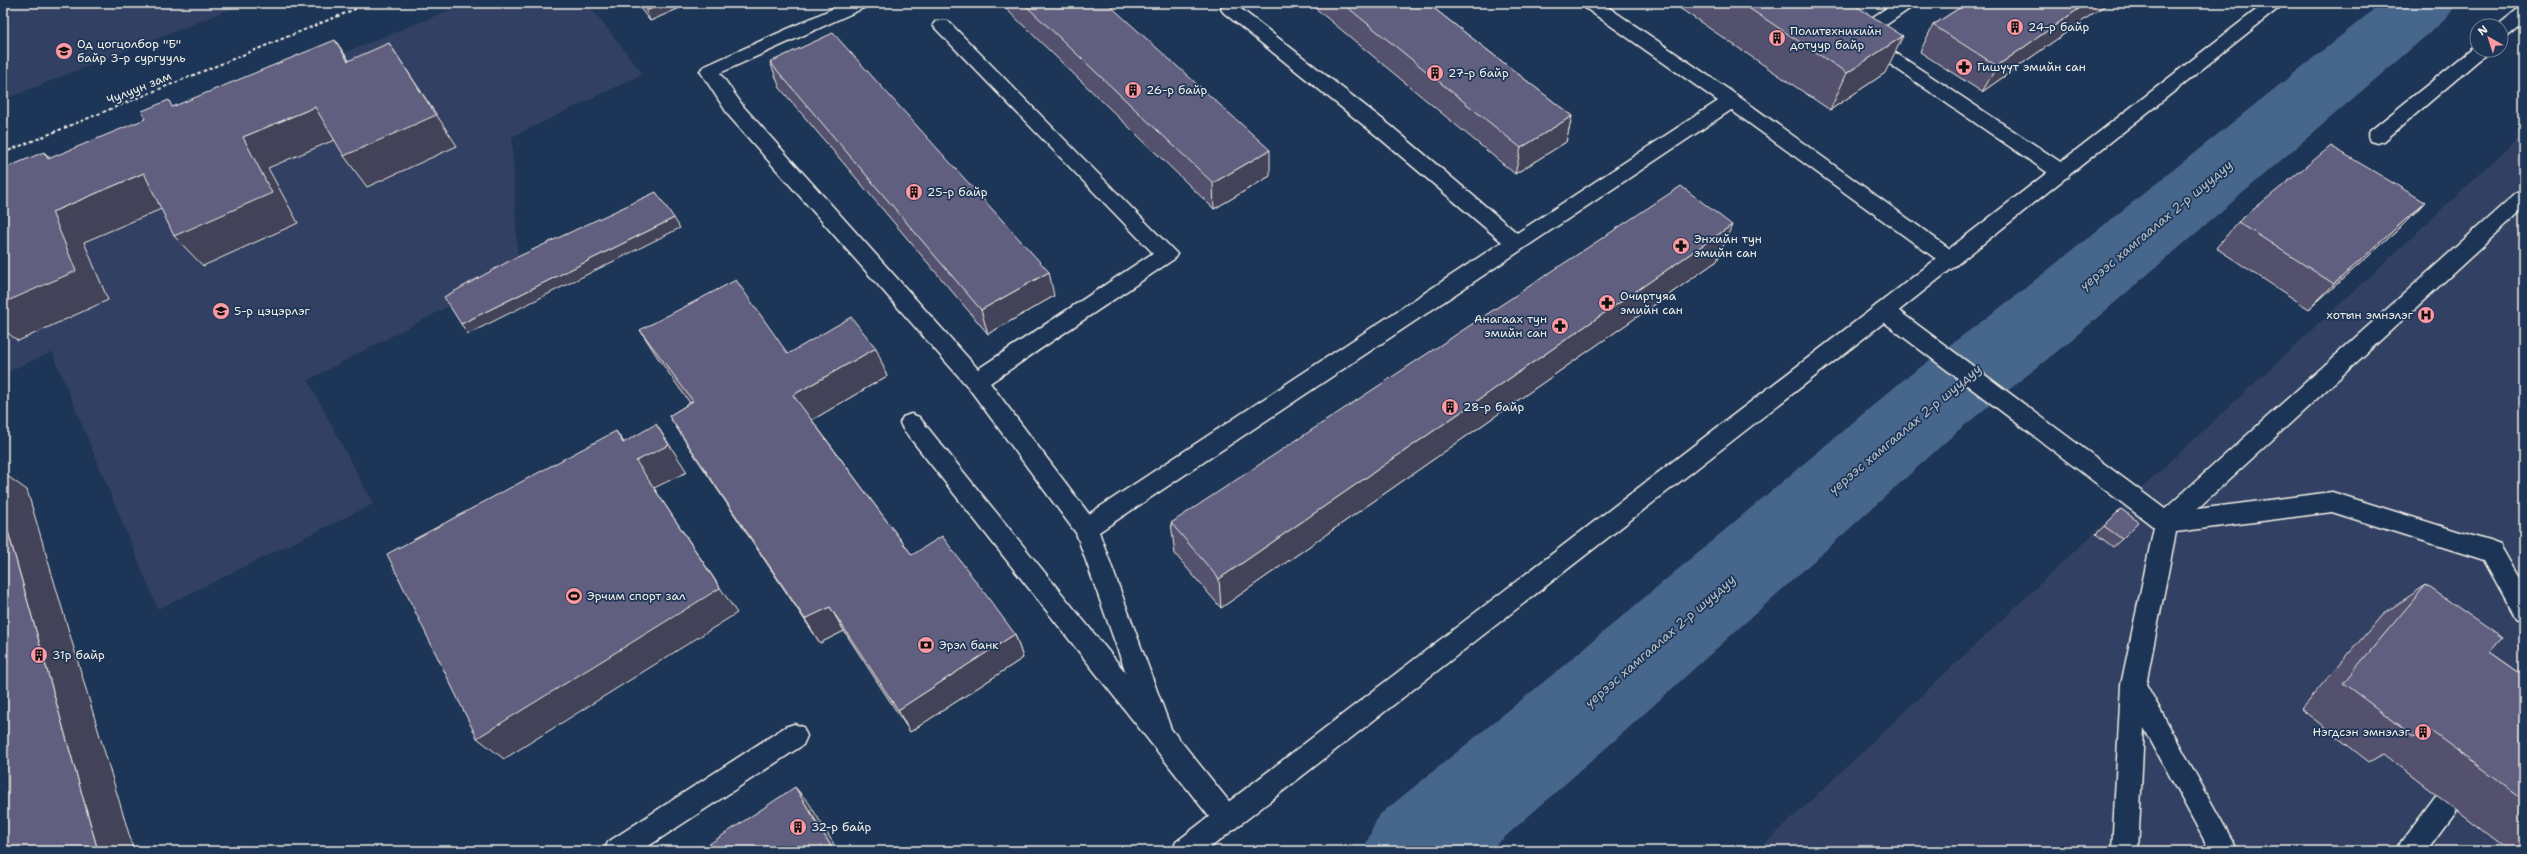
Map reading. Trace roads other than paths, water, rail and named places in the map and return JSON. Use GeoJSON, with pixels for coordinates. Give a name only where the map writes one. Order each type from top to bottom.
{"type":"FeatureCollection","features":[{"type":"Feature","properties":{"kind":"main road"},"geometry":{"type":"LineString","coordinates":[[860,3],[825,10],[710,71],[736,111],[976,381],[1086,528],[1160,734]]}},
{"type":"Feature","properties":{"kind":"main road"},"geometry":{"type":"LineString","coordinates":[[1590,3],[1732,102],[1950,259]]}},
{"type":"Feature","properties":{"kind":"main road"},"geometry":{"type":"LineString","coordinates":[[1906,3],[1852,31],[2061,172]]}},
{"type":"Feature","properties":{"kind":"main road"},"geometry":{"type":"LineString","coordinates":[[1186,851],[1884,311],[2276,3]]}},
{"type":"Feature","properties":{"kind":"main road"},"geometry":{"type":"LineString","coordinates":[[1230,9],[1384,131],[1516,243]]}},
{"type":"Feature","properties":{"kind":"main road"},"geometry":{"type":"LineString","coordinates":[[2509,25],[2524,13]]}},
{"type":"Feature","properties":{"kind":"main road"},"geometry":{"type":"LineString","coordinates":[[942,25],[1167,254],[976,381]]}},
{"type":"Feature","properties":{"kind":"main road"},"geometry":{"type":"LineString","coordinates":[[2377,136],[2470,58]]}},
{"type":"Feature","properties":{"kind":"main road"},"geometry":{"type":"LineString","coordinates":[[1086,528],[1516,243],[1732,102]]}},
{"type":"Feature","properties":{"kind":"main road"},"geometry":{"type":"LineString","coordinates":[[2125,851],[2133,685],[2166,523],[2524,197]]}},
{"type":"Feature","properties":{"kind":"main road"},"geometry":{"type":"LineString","coordinates":[[1884,311],[2166,523],[2332,502],[2492,552],[2524,610]]}},
{"type":"Feature","properties":{"kind":"main road"},"geometry":{"type":"LineString","coordinates":[[911,423],[1227,819]]}},
{"type":"Feature","properties":{"kind":"main road"},"geometry":{"type":"LineString","coordinates":[[2133,685],[2225,851]]}},
{"type":"Feature","properties":{"kind":"main road"},"geometry":{"type":"LineString","coordinates":[[616,851],[794,736]]}},
{"type":"Feature","properties":{"kind":"main road"},"geometry":{"type":"LineString","coordinates":[[2410,851],[2446,803]]}},
{"type":"Feature","properties":{"kind":"waterway","name":"үерээс хамгаалах 2-р шуудуу"},"geometry":{"type":"LineString","coordinates":[[1413,851],[1590,702],[1931,405],[2042,319],[2424,3]]}},
{"type":"Feature","properties":{"kind":"place","name":"24-р байр"},"geometry":{"type":"Point","coordinates":[2015,27]}},
{"type":"Feature","properties":{"kind":"place","name":"Политехникийн дотуур байр"},"geometry":{"type":"Point","coordinates":[1777,38]}},
{"type":"Feature","properties":{"kind":"place","name":"Од цогцолбор \"Б\" байр 3-р сургууль"},"geometry":{"type":"Point","coordinates":[64,51]}},
{"type":"Feature","properties":{"kind":"place","name":"Гишүүт эмийн сан"},"geometry":{"type":"Point","coordinates":[1964,67]}},
{"type":"Feature","properties":{"kind":"place","name":"27-р байр"},"geometry":{"type":"Point","coordinates":[1435,73]}},
{"type":"Feature","properties":{"kind":"place","name":"26-р байр"},"geometry":{"type":"Point","coordinates":[1133,90]}},
{"type":"Feature","properties":{"kind":"place","name":"25-р байр"},"geometry":{"type":"Point","coordinates":[914,192]}},
{"type":"Feature","properties":{"kind":"place","name":"Энхийн тун эмийн сан"},"geometry":{"type":"Point","coordinates":[1681,246]}},
{"type":"Feature","properties":{"kind":"place","name":"Очиртуяа эмийн сан"},"geometry":{"type":"Point","coordinates":[1607,303]}},
{"type":"Feature","properties":{"kind":"place","name":"5-р цэцэрлэг"},"geometry":{"type":"Point","coordinates":[221,311]}},
{"type":"Feature","properties":{"kind":"place","name":"хотын эмнэлэг"},"geometry":{"type":"Point","coordinates":[2426,315]}},
{"type":"Feature","properties":{"kind":"place","name":"Анагаах тун эмийн сан"},"geometry":{"type":"Point","coordinates":[1560,326]}},
{"type":"Feature","properties":{"kind":"place","name":"28-р байр"},"geometry":{"type":"Point","coordinates":[1450,407]}},
{"type":"Feature","properties":{"kind":"place","name":"Эрчим спорт зал"},"geometry":{"type":"Point","coordinates":[574,596]}},
{"type":"Feature","properties":{"kind":"place","name":"Эрэл банк"},"geometry":{"type":"Point","coordinates":[926,645]}},
{"type":"Feature","properties":{"kind":"place","name":"31р байр"},"geometry":{"type":"Point","coordinates":[39,655]}},
{"type":"Feature","properties":{"kind":"place","name":"Нэгдсэн эмнэлэг"},"geometry":{"type":"Point","coordinates":[2423,732]}},
{"type":"Feature","properties":{"kind":"place","name":"32-р байр"},"geometry":{"type":"Point","coordinates":[798,827]}}]}
